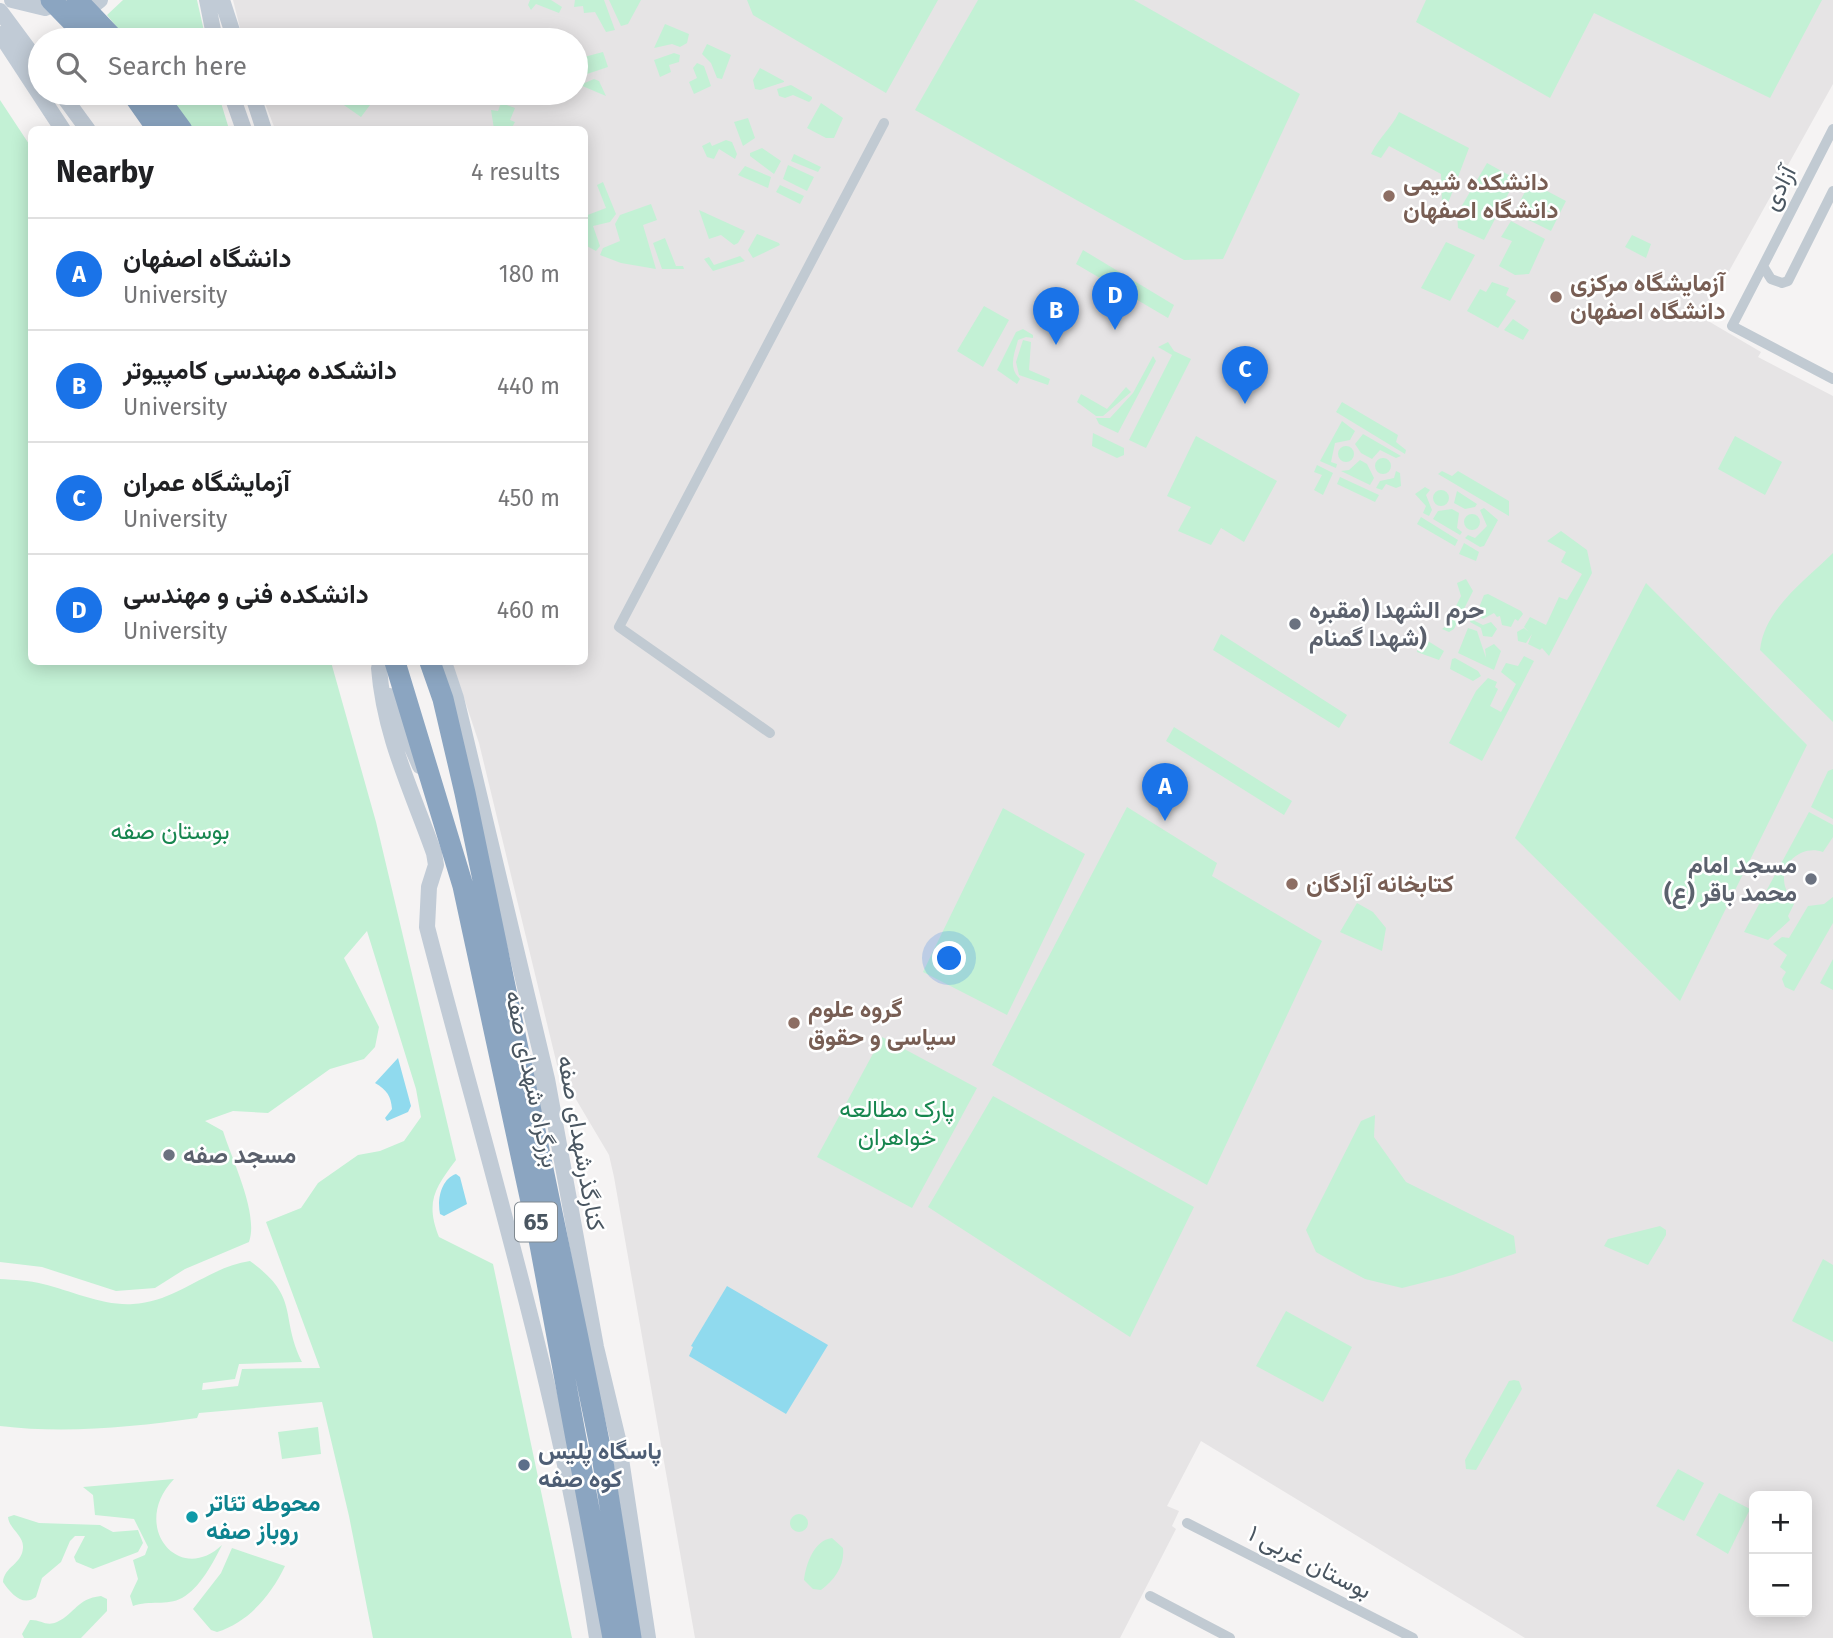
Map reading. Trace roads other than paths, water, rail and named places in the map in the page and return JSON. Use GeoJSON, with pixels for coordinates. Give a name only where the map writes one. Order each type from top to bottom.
{"type":"FeatureCollection","features":[{"type":"Feature","properties":{"kind":"highway"},"geometry":{"type":"LineString","coordinates":[[51,0],[78,28]]}},
{"type":"Feature","properties":{"kind":"highway"},"geometry":{"type":"LineString","coordinates":[[77,0],[103,28]]}},
{"type":"Feature","properties":{"kind":"highway"},"geometry":{"type":"LineString","coordinates":[[141,105],[156,126]]}},
{"type":"Feature","properties":{"kind":"highway"},"geometry":{"type":"LineString","coordinates":[[164,105],[179,126]]}},
{"type":"Feature","properties":{"kind":"highway","name":"بزرگراه شهدای صفه"},"geometry":{"type":"LineString","coordinates":[[383,665],[442,809],[463,886],[536,1220],[613,1638]]}},
{"type":"Feature","properties":{"kind":"highway","name":"بزرگراه شهدای صفه"},"geometry":{"type":"LineString","coordinates":[[431,665],[443,699],[465,793],[602,1456],[631,1638]]}},
{"type":"Feature","properties":{"kind":"main road"},"geometry":{"type":"LineString","coordinates":[[12,0],[45,8],[66,0]]}},
{"type":"Feature","properties":{"kind":"main road"},"geometry":{"type":"LineString","coordinates":[[76,28],[86,12],[100,0]]}},
{"type":"Feature","properties":{"kind":"main road"},"geometry":{"type":"LineString","coordinates":[[207,0],[213,28]]}},
{"type":"Feature","properties":{"kind":"main road"},"geometry":{"type":"LineString","coordinates":[[222,0],[231,28]]}},
{"type":"Feature","properties":{"kind":"main road"},"geometry":{"type":"LineString","coordinates":[[0,11],[28,49]]}},
{"type":"Feature","properties":{"kind":"main road"},"geometry":{"type":"LineString","coordinates":[[0,34],[28,76]]}},
{"type":"Feature","properties":{"kind":"main road"},"geometry":{"type":"LineString","coordinates":[[47,105],[61,126]]}},
{"type":"Feature","properties":{"kind":"main road"},"geometry":{"type":"LineString","coordinates":[[71,105],[85,126]]}},
{"type":"Feature","properties":{"kind":"main road"},"geometry":{"type":"LineString","coordinates":[[235,105],[243,126]]}},
{"type":"Feature","properties":{"kind":"main road"},"geometry":{"type":"LineString","coordinates":[[256,105],[263,126]]}},
{"type":"Feature","properties":{"kind":"main road"},"geometry":{"type":"LineString","coordinates":[[383,665],[381,699],[392,745],[434,853],[435,873],[429,887],[427,927],[541,1364],[589,1583],[597,1638]]}},
{"type":"Feature","properties":{"kind":"main road","name":"کنارگذرشهدای صفه"},"geometry":{"type":"LineString","coordinates":[[445,665],[456,698],[547,1079],[596,1347],[618,1438],[640,1577],[646,1638]]}},
{"type":"Feature","properties":{"kind":"main road"},"geometry":{"type":"LineString","coordinates":[[499,958],[565,1182],[607,1440],[614,1530]]}},
{"type":"Feature","properties":{"kind":"main road"},"geometry":{"type":"LineString","coordinates":[[589,1583],[597,1595],[616,1599],[633,1590],[640,1577]]}},
{"type":"Feature","properties":{"kind":"main road"},"geometry":{"type":"LineString","coordinates":[[605,1638],[613,1631],[627,1628],[646,1638]]}},
{"type":"Feature","properties":{"kind":"street"},"geometry":{"type":"LineString","coordinates":[[769,733],[619,627],[884,123]]}},
{"type":"Feature","properties":{"kind":"street","name":"آزادی"},"geometry":{"type":"LineString","coordinates":[[1833,129],[1732,326],[1833,379]]}},
{"type":"Feature","properties":{"kind":"street","name":"آزادی"},"geometry":{"type":"LineString","coordinates":[[1763,265],[1771,279],[1782,283],[1788,281],[1833,191]]}},
{"type":"Feature","properties":{"kind":"street","name":"بوستان غربی ۱"},"geometry":{"type":"LineString","coordinates":[[1187,1523],[1413,1638]]}},
{"type":"Feature","properties":{"kind":"street"},"geometry":{"type":"LineString","coordinates":[[1150,1596],[1230,1638]]}},
{"type":"Feature","properties":{"kind":"street"},"geometry":{"type":"LineString","coordinates":[[1385,1638],[1391,1627]]}},
{"type":"Feature","properties":{"kind":"water"},"geometry":{"type":"Polygon","coordinates":[[[398,1058],[411,1106],[408,1112],[387,1121],[385,1118],[392,1109],[391,1100],[375,1083],[398,1058]]]}},
{"type":"Feature","properties":{"kind":"water"},"geometry":{"type":"Polygon","coordinates":[[[456,1174],[460,1177],[467,1204],[444,1216],[440,1214],[439,1208],[441,1191],[447,1180],[456,1174]]]}},
{"type":"Feature","properties":{"kind":"water"},"geometry":{"type":"Polygon","coordinates":[[[727,1286],[828,1345],[786,1414],[689,1356],[693,1347],[691,1346],[727,1286]]]}},
{"type":"Feature","properties":{"kind":"place","name":"دانشکده شیمی دانشگاه اصفهان"},"geometry":{"type":"Point","coordinates":[1389,196]}},
{"type":"Feature","properties":{"kind":"place","name":"آزمایشگاه مرکزی دانشگاه اصفهان"},"geometry":{"type":"Point","coordinates":[1556,297]}},
{"type":"Feature","properties":{"kind":"place","name":"دانشکده فنی و مهندسی"},"geometry":{"type":"Point","coordinates":[1115,330]}},
{"type":"Feature","properties":{"kind":"place","name":"دانشکده مهندسی کامپیوتر"},"geometry":{"type":"Point","coordinates":[1056,345]}},
{"type":"Feature","properties":{"kind":"place","name":"آزمایشگاه عمران"},"geometry":{"type":"Point","coordinates":[1245,404]}},
{"type":"Feature","properties":{"kind":"place","name":"حرم الشهدا (مقبره شهدا گمنام)"},"geometry":{"type":"Point","coordinates":[1295,624]}},
{"type":"Feature","properties":{"kind":"place","name":"دانشگاه اصفهان"},"geometry":{"type":"Point","coordinates":[1165,821]}},
{"type":"Feature","properties":{"kind":"place","name":"مسجد امام محمد باقر (ع)"},"geometry":{"type":"Point","coordinates":[1811,879]}},
{"type":"Feature","properties":{"kind":"place","name":"کتابخانه آزادگان"},"geometry":{"type":"Point","coordinates":[1292,884]}},
{"type":"Feature","properties":{"kind":"place","name":"گروه علوم سیاسی و حقوق"},"geometry":{"type":"Point","coordinates":[794,1023]}},
{"type":"Feature","properties":{"kind":"place","name":"مسجد صفه"},"geometry":{"type":"Point","coordinates":[169,1155]}},
{"type":"Feature","properties":{"kind":"place","name":"پاسگاه پلیس کوه صفه"},"geometry":{"type":"Point","coordinates":[524,1465]}},
{"type":"Feature","properties":{"kind":"place","name":"محوطه تئاتر روباز صفه"},"geometry":{"type":"Point","coordinates":[192,1517]}},
{"type":"Feature","properties":{"kind":"park label","name":"بوستان صفه"},"geometry":{"type":"Point","coordinates":[170,831]}},
{"type":"Feature","properties":{"kind":"park label","name":"پارک مطالعه خواهران"},"geometry":{"type":"Point","coordinates":[897,1123]}}]}
